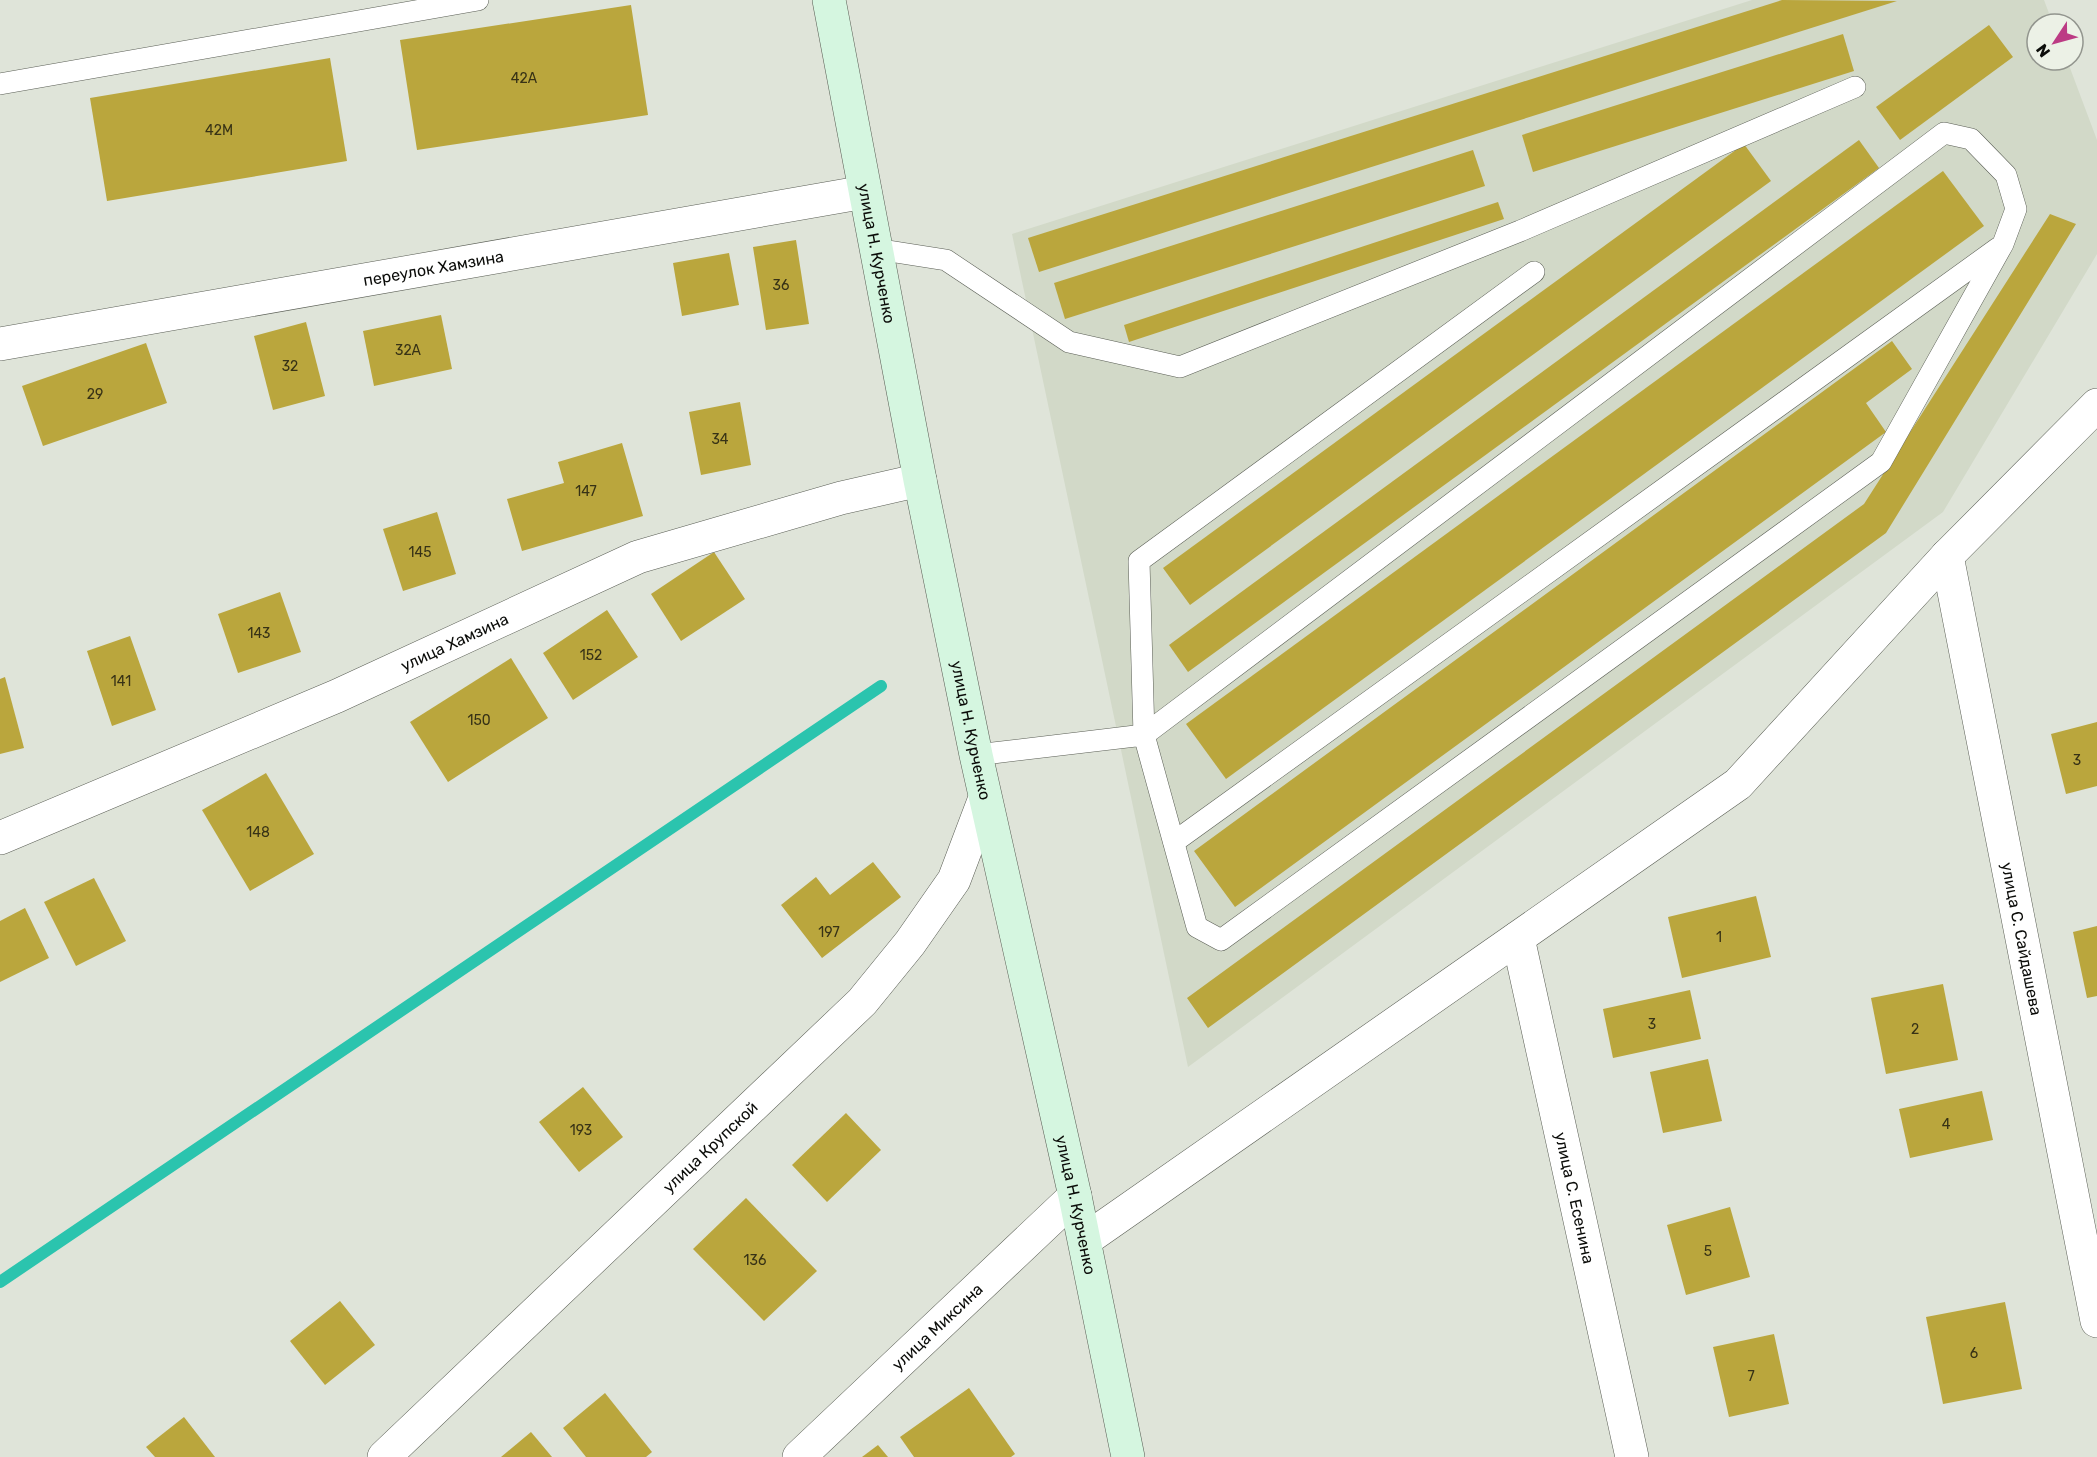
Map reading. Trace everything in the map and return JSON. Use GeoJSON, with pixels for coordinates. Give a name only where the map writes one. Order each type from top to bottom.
{"type":"FeatureCollection","features":[{"type":"Feature","properties":{"kind":"main road","name":"улица Н. Курченко"},"geometry":{"type":"LineString","coordinates":[[829,0],[920,480],[976,755],[1075,1196],[1128,1457]]}},
{"type":"Feature","properties":{"kind":"street","name":"переулок Хамзина"},"geometry":{"type":"LineString","coordinates":[[0,344],[865,192]]}},
{"type":"Feature","properties":{"kind":"street"},"geometry":{"type":"LineString","coordinates":[[1084,1240],[1738,784],[1947,556],[2097,405]]}},
{"type":"Feature","properties":{"kind":"street","name":"улица Хамзина"},"geometry":{"type":"LineString","coordinates":[[0,838],[338,696],[638,557],[841,498],[920,480]]}},
{"type":"Feature","properties":{"kind":"street","name":"улица С. Сайдашева"},"geometry":{"type":"LineString","coordinates":[[1947,556],[2097,1321]]}},
{"type":"Feature","properties":{"kind":"street","name":"улица Крупской"},"geometry":{"type":"LineString","coordinates":[[384,1457],[862,1002],[910,943],[954,880],[985,798]]}},
{"type":"Feature","properties":{"kind":"street","name":"улица С. Есенина"},"geometry":{"type":"LineString","coordinates":[[1518,938],[1632,1457]]}},
{"type":"Feature","properties":{"kind":"street","name":"улица Миксина"},"geometry":{"type":"LineString","coordinates":[[799,1457],[1075,1196]]}},
{"type":"Feature","properties":{"kind":"lane"},"geometry":{"type":"LineString","coordinates":[[0,84],[478,0]]}},
{"type":"Feature","properties":{"kind":"lane"},"geometry":{"type":"LineString","coordinates":[[876,249],[946,260],[1069,342],[1180,367],[1520,231],[1855,87]]}},
{"type":"Feature","properties":{"kind":"lane"},"geometry":{"type":"LineString","coordinates":[[976,755],[1144,735],[1944,133],[1971,139],[2006,175],[2016,209],[2003,244],[1881,462],[1221,940],[1197,927],[1144,735],[1139,561],[1534,272]]}},
{"type":"Feature","properties":{"kind":"lane"},"geometry":{"type":"LineString","coordinates":[[1174,842],[2003,244]]}},
{"type":"Feature","properties":{"kind":"shaded area"},"geometry":{"type":"Polygon","coordinates":[[[1752,0],[2044,0],[2048,12],[2025,12],[2025,72],[2072,72],[2097,140],[2097,254],[1943,512],[1188,1067],[1012,234],[1752,0]]]}},
{"type":"Feature","properties":{"kind":"building"},"geometry":{"type":"Polygon","coordinates":[[[1782,0],[1897,1],[1039,272],[1028,238],[1782,0]]]}},
{"type":"Feature","properties":{"kind":"building"},"geometry":{"type":"Polygon","coordinates":[[[631,5],[648,115],[417,150],[400,40],[631,5]]]}},
{"type":"Feature","properties":{"kind":"building"},"geometry":{"type":"Polygon","coordinates":[[[1989,25],[2013,57],[1900,140],[1876,107],[1989,25]]]}},
{"type":"Feature","properties":{"kind":"building"},"geometry":{"type":"Polygon","coordinates":[[[1843,34],[1854,71],[1533,172],[1522,135],[1843,34]]]}},
{"type":"Feature","properties":{"kind":"building"},"geometry":{"type":"Polygon","coordinates":[[[330,58],[347,161],[107,201],[90,98],[330,58]]]}},
{"type":"Feature","properties":{"kind":"building"},"geometry":{"type":"Polygon","coordinates":[[[1859,140],[1879,168],[1188,672],[1169,645],[1859,140]]]}},
{"type":"Feature","properties":{"kind":"building"},"geometry":{"type":"Polygon","coordinates":[[[1744,144],[1771,181],[1190,605],[1163,568],[1744,144]]]}},
{"type":"Feature","properties":{"kind":"building"},"geometry":{"type":"Polygon","coordinates":[[[1473,150],[1485,186],[1065,319],[1054,283],[1473,150]]]}},
{"type":"Feature","properties":{"kind":"building"},"geometry":{"type":"Polygon","coordinates":[[[1943,171],[1984,226],[1226,779],[1186,724],[1943,171]]]}},
{"type":"Feature","properties":{"kind":"building"},"geometry":{"type":"Polygon","coordinates":[[[1498,202],[1504,219],[1129,342],[1124,325],[1498,202]]]}},
{"type":"Feature","properties":{"kind":"building"},"geometry":{"type":"Polygon","coordinates":[[[2050,214],[2076,224],[1886,533],[1208,1028],[1187,998],[1864,504],[2050,214]]]}},
{"type":"Feature","properties":{"kind":"building"},"geometry":{"type":"Polygon","coordinates":[[[796,240],[809,324],[766,330],[753,247],[796,240]]]}},
{"type":"Feature","properties":{"kind":"building"},"geometry":{"type":"Polygon","coordinates":[[[729,253],[739,305],[682,316],[673,263],[729,253]]]}},
{"type":"Feature","properties":{"kind":"building"},"geometry":{"type":"Polygon","coordinates":[[[441,315],[452,369],[374,386],[363,331],[441,315]]]}},
{"type":"Feature","properties":{"kind":"building"},"geometry":{"type":"Polygon","coordinates":[[[306,322],[325,396],[273,410],[254,336],[306,322]]]}},
{"type":"Feature","properties":{"kind":"building"},"geometry":{"type":"Polygon","coordinates":[[[1892,341],[1912,369],[1866,403],[1886,432],[1235,907],[1194,851],[1892,341]]]}},
{"type":"Feature","properties":{"kind":"building"},"geometry":{"type":"Polygon","coordinates":[[[146,343],[167,403],[43,446],[22,386],[146,343]]]}},
{"type":"Feature","properties":{"kind":"building"},"geometry":{"type":"Polygon","coordinates":[[[740,402],[751,465],[701,475],[689,412],[740,402]]]}},
{"type":"Feature","properties":{"kind":"building"},"geometry":{"type":"Polygon","coordinates":[[[622,443],[643,516],[522,551],[507,499],[564,483],[558,462],[622,443]]]}},
{"type":"Feature","properties":{"kind":"building"},"geometry":{"type":"Polygon","coordinates":[[[437,512],[456,574],[403,591],[383,529],[437,512]]]}},
{"type":"Feature","properties":{"kind":"building"},"geometry":{"type":"Polygon","coordinates":[[[714,552],[745,599],[681,641],[651,594],[714,552]]]}},
{"type":"Feature","properties":{"kind":"building"},"geometry":{"type":"Polygon","coordinates":[[[280,592],[301,652],[238,673],[218,614],[280,592]]]}},
{"type":"Feature","properties":{"kind":"building"},"geometry":{"type":"Polygon","coordinates":[[[607,610],[638,657],[573,700],[543,653],[607,610]]]}},
{"type":"Feature","properties":{"kind":"building"},"geometry":{"type":"Polygon","coordinates":[[[130,636],[156,710],[112,726],[87,651],[130,636]]]}},
{"type":"Feature","properties":{"kind":"building"},"geometry":{"type":"Polygon","coordinates":[[[511,658],[548,718],[448,782],[410,722],[511,658]]]}},
{"type":"Feature","properties":{"kind":"building"},"geometry":{"type":"Polygon","coordinates":[[[5,677],[24,748],[0,754],[0,679],[5,677]]]}},
{"type":"Feature","properties":{"kind":"building"},"geometry":{"type":"Polygon","coordinates":[[[2097,722],[2097,786],[2066,794],[2051,734],[2097,722]]]}},
{"type":"Feature","properties":{"kind":"building"},"geometry":{"type":"Polygon","coordinates":[[[266,773],[314,854],[250,891],[202,810],[266,773]]]}},
{"type":"Feature","properties":{"kind":"building"},"geometry":{"type":"Polygon","coordinates":[[[873,862],[901,897],[822,958],[781,905],[816,877],[830,895],[873,862]]]}},
{"type":"Feature","properties":{"kind":"building"},"geometry":{"type":"Polygon","coordinates":[[[94,878],[126,941],[76,966],[44,902],[94,878]]]}},
{"type":"Feature","properties":{"kind":"building"},"geometry":{"type":"Polygon","coordinates":[[[1756,896],[1771,957],[1682,978],[1668,917],[1756,896]]]}},
{"type":"Feature","properties":{"kind":"building"},"geometry":{"type":"Polygon","coordinates":[[[25,908],[49,958],[0,982],[0,921],[25,908]]]}},
{"type":"Feature","properties":{"kind":"building"},"geometry":{"type":"Polygon","coordinates":[[[2097,926],[2097,996],[2087,998],[2073,932],[2097,926]]]}},
{"type":"Feature","properties":{"kind":"building"},"geometry":{"type":"Polygon","coordinates":[[[1943,984],[1958,1060],[1886,1074],[1871,998],[1943,984]]]}},
{"type":"Feature","properties":{"kind":"building"},"geometry":{"type":"Polygon","coordinates":[[[1690,990],[1701,1039],[1613,1058],[1603,1009],[1690,990]]]}},
{"type":"Feature","properties":{"kind":"building"},"geometry":{"type":"Polygon","coordinates":[[[1708,1059],[1722,1121],[1663,1133],[1650,1072],[1708,1059]]]}},
{"type":"Feature","properties":{"kind":"building"},"geometry":{"type":"Polygon","coordinates":[[[583,1087],[623,1137],[579,1172],[539,1122],[583,1087]]]}},
{"type":"Feature","properties":{"kind":"building"},"geometry":{"type":"Polygon","coordinates":[[[1982,1091],[1993,1140],[1910,1158],[1899,1109],[1982,1091]]]}},
{"type":"Feature","properties":{"kind":"building"},"geometry":{"type":"Polygon","coordinates":[[[846,1113],[881,1150],[827,1202],[792,1165],[846,1113]]]}},
{"type":"Feature","properties":{"kind":"building"},"geometry":{"type":"Polygon","coordinates":[[[746,1198],[817,1271],[764,1321],[693,1249],[746,1198]]]}},
{"type":"Feature","properties":{"kind":"building"},"geometry":{"type":"Polygon","coordinates":[[[1730,1207],[1750,1277],[1686,1295],[1667,1225],[1730,1207]]]}},
{"type":"Feature","properties":{"kind":"building"},"geometry":{"type":"Polygon","coordinates":[[[340,1301],[375,1345],[325,1385],[290,1341],[340,1301]]]}},
{"type":"Feature","properties":{"kind":"building"},"geometry":{"type":"Polygon","coordinates":[[[2005,1302],[2022,1389],[1943,1404],[1926,1317],[2005,1302]]]}},
{"type":"Feature","properties":{"kind":"building"},"geometry":{"type":"Polygon","coordinates":[[[1774,1334],[1789,1404],[1729,1417],[1713,1347],[1774,1334]]]}},
{"type":"Feature","properties":{"kind":"building"},"geometry":{"type":"Polygon","coordinates":[[[969,1388],[1015,1454],[1011,1457],[914,1457],[900,1437],[969,1388]]]}},
{"type":"Feature","properties":{"kind":"building"},"geometry":{"type":"Polygon","coordinates":[[[605,1393],[652,1452],[646,1457],[586,1457],[563,1428],[605,1393]]]}},
{"type":"Feature","properties":{"kind":"building"},"geometry":{"type":"Polygon","coordinates":[[[184,1417],[215,1457],[155,1457],[146,1447],[184,1417]]]}},
{"type":"Feature","properties":{"kind":"building"},"geometry":{"type":"Polygon","coordinates":[[[531,1432],[552,1457],[501,1457],[531,1432]]]}},
{"type":"Feature","properties":{"kind":"building"},"geometry":{"type":"Polygon","coordinates":[[[878,1445],[888,1457],[862,1457],[878,1445]]]}},
{"type":"Feature","properties":{"kind":"waterway"},"geometry":{"type":"LineString","coordinates":[[0,1282],[881,686]]}}]}
